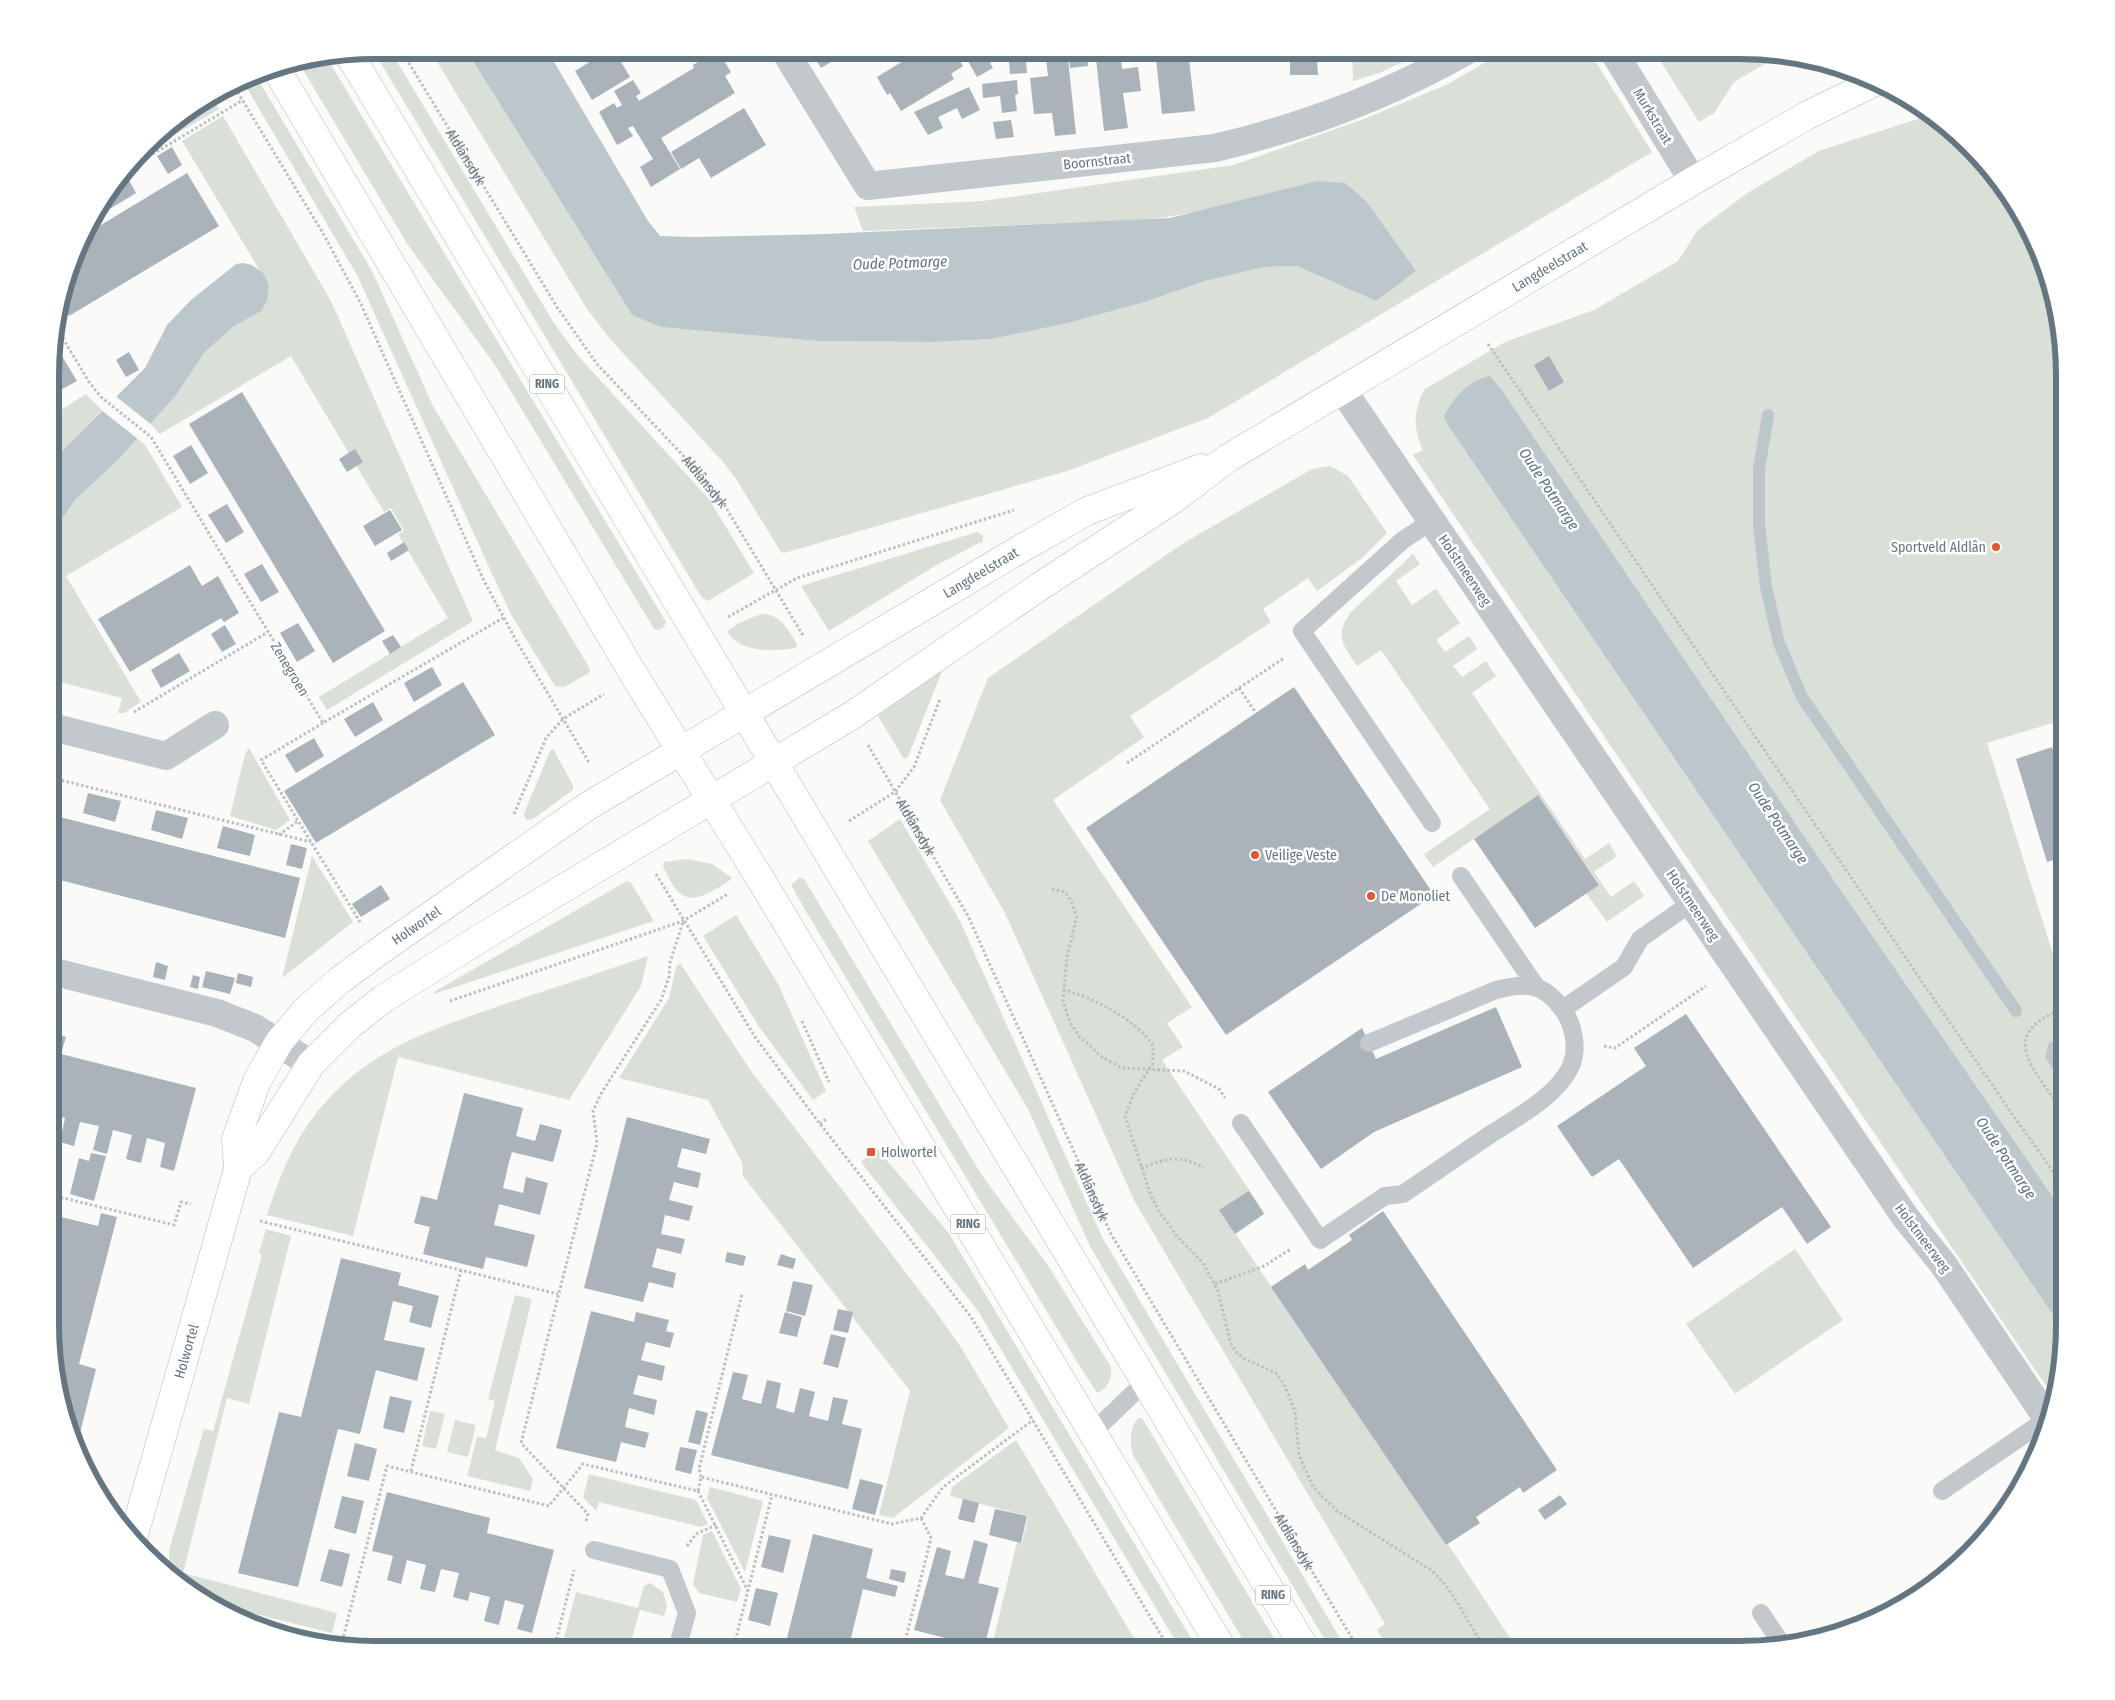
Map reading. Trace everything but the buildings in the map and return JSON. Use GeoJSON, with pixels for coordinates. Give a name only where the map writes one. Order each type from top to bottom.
{"type":"FeatureCollection","features":[{"type":"Feature","properties":{"kind":"main road","name":"RING"},"geometry":{"type":"LineString","coordinates":[[352,59],[775,763],[1144,1383],[1301,1641]]}},
{"type":"Feature","properties":{"kind":"main road","name":"RING"},"geometry":{"type":"LineString","coordinates":[[279,74],[681,751],[1218,1641]]}},
{"type":"Feature","properties":{"kind":"main road","name":"Langdeelstraat"},"geometry":{"type":"LineString","coordinates":[[711,800],[851,716],[1042,585],[1174,499],[1228,458],[1693,181],[1806,116],[1867,86]]}},
{"type":"Feature","properties":{"kind":"main road","name":"Langdeelstraat"},"geometry":{"type":"LineString","coordinates":[[745,713],[1087,511],[1228,458]]}},
{"type":"Feature","properties":{"kind":"main road","name":"Holwortel"},"geometry":{"type":"LineString","coordinates":[[135,1531],[238,1169],[236,1139],[257,1081],[279,1042],[306,1010],[340,980],[378,952],[588,806],[745,713]]}},
{"type":"Feature","properties":{"kind":"main road","name":"Holwortel"},"geometry":{"type":"LineString","coordinates":[[238,1169],[256,1152],[311,1064],[350,1024],[383,999],[484,936],[711,800]]}},
{"type":"Feature","properties":{"kind":"street","name":"Boornstraat"},"geometry":{"type":"LineString","coordinates":[[790,59],[868,186],[1216,148],[1272,135],[1324,117],[1417,79],[1451,59]]}},
{"type":"Feature","properties":{"kind":"street","name":"Murkstraat"},"geometry":{"type":"LineString","coordinates":[[1618,59],[1693,181]]}},
{"type":"Feature","properties":{"kind":"street","name":"Holstmeerweg"},"geometry":{"type":"LineString","coordinates":[[1342,389],[1906,1218],[1943,1264],[2043,1413]]}},
{"type":"Feature","properties":{"kind":"street"},"geometry":{"type":"LineString","coordinates":[[59,729],[166,756],[215,725]]}},
{"type":"Feature","properties":{"kind":"street"},"geometry":{"type":"LineString","coordinates":[[59,973],[217,1013],[255,1028],[311,1064]]}},
{"type":"Feature","properties":{"kind":"lane"},"geometry":{"type":"LineString","coordinates":[[1432,521],[1404,540],[1302,631],[1432,823]]}},
{"type":"Feature","properties":{"kind":"lane"},"geometry":{"type":"LineString","coordinates":[[1461,876],[1536,988]]}},
{"type":"Feature","properties":{"kind":"lane"},"geometry":{"type":"LineString","coordinates":[[1563,1009],[1624,967],[1640,938],[1691,903]]}},
{"type":"Feature","properties":{"kind":"lane"},"geometry":{"type":"LineString","coordinates":[[1241,1123],[1320,1240],[1385,1196],[1403,1194],[1529,1109],[1561,1083],[1572,1066],[1575,1049],[1571,1026],[1563,1009],[1551,994],[1518,984],[1496,990],[1369,1043]]}},
{"type":"Feature","properties":{"kind":"lane"},"geometry":{"type":"LineString","coordinates":[[1093,1432],[1144,1383]]}},
{"type":"Feature","properties":{"kind":"lane"},"geometry":{"type":"LineString","coordinates":[[1942,1490],[2040,1424]]}},
{"type":"Feature","properties":{"kind":"lane"},"geometry":{"type":"LineString","coordinates":[[594,1550],[670,1569],[687,1613],[679,1641]]}},
{"type":"Feature","properties":{"kind":"lane"},"geometry":{"type":"LineString","coordinates":[[1761,1613],[1778,1639]]}},
{"type":"Feature","properties":{"kind":"path","name":"Aldlânsdyk"},"geometry":{"type":"LineString","coordinates":[[406,59],[562,315],[597,364],[691,464],[725,506],[822,668]]}},
{"type":"Feature","properties":{"kind":"path"},"geometry":{"type":"LineString","coordinates":[[237,90],[324,234],[360,302],[472,555],[503,618],[563,719],[546,738],[511,820]]}},
{"type":"Feature","properties":{"kind":"path"},"geometry":{"type":"LineString","coordinates":[[144,159],[243,100]]}},
{"type":"Feature","properties":{"kind":"path"},"geometry":{"type":"LineString","coordinates":[[1468,315],[2056,1176]]}},
{"type":"Feature","properties":{"kind":"path","name":"Zenegroen"},"geometry":{"type":"LineString","coordinates":[[61,335],[89,382],[101,397],[151,437],[322,723]]}},
{"type":"Feature","properties":{"kind":"path"},"geometry":{"type":"LineString","coordinates":[[776,591],[797,578],[1020,508]]}},
{"type":"Feature","properties":{"kind":"path"},"geometry":{"type":"LineString","coordinates":[[378,952],[261,760],[503,618]]}},
{"type":"Feature","properties":{"kind":"path"},"geometry":{"type":"LineString","coordinates":[[119,744],[126,717],[268,632]]}},
{"type":"Feature","properties":{"kind":"path"},"geometry":{"type":"LineString","coordinates":[[1127,763],[1309,641]]}},
{"type":"Feature","properties":{"kind":"path"},"geometry":{"type":"LineString","coordinates":[[1239,688],[1256,713]]}},
{"type":"Feature","properties":{"kind":"path"},"geometry":{"type":"LineString","coordinates":[[895,792],[914,767],[940,698]]}},
{"type":"Feature","properties":{"kind":"path","name":"Aldlânsdyk"},"geometry":{"type":"LineString","coordinates":[[851,716],[968,916],[1111,1234],[1354,1641]]}},
{"type":"Feature","properties":{"kind":"path"},"geometry":{"type":"LineString","coordinates":[[59,780],[312,843]]}},
{"type":"Feature","properties":{"kind":"path"},"geometry":{"type":"LineString","coordinates":[[279,835],[298,821]]}},
{"type":"Feature","properties":{"kind":"path"},"geometry":{"type":"LineString","coordinates":[[1052,889],[1065,892],[1070,898],[1077,916],[1067,957],[1063,1001],[1070,1022],[1090,1047],[1122,1068],[1184,1072],[1212,1085],[1219,1089],[1241,1123]]}},
{"type":"Feature","properties":{"kind":"path"},"geometry":{"type":"LineString","coordinates":[[445,1003],[683,921]]}},
{"type":"Feature","properties":{"kind":"path"},"geometry":{"type":"LineString","coordinates":[[683,921],[755,1036],[820,1124],[971,1317],[1165,1641]]}},
{"type":"Feature","properties":{"kind":"path"},"geometry":{"type":"LineString","coordinates":[[584,1530],[588,1514],[521,1443],[597,1143],[593,1111],[602,1092],[661,1000],[669,978],[670,962],[683,921]]}},
{"type":"Feature","properties":{"kind":"path"},"geometry":{"type":"LineString","coordinates":[[1574,1042],[1615,1048],[1711,982]]}},
{"type":"Feature","properties":{"kind":"path"},"geometry":{"type":"LineString","coordinates":[[1063,990],[1091,999],[1107,1007],[1150,1040],[1154,1055],[1153,1063],[1134,1093],[1125,1116],[1141,1168],[1159,1211],[1176,1235],[1196,1253],[1215,1284],[1230,1342],[1235,1351],[1245,1359],[1276,1373],[1291,1398],[1295,1411],[1299,1455],[1313,1487],[1337,1512],[1431,1570],[1442,1580],[1481,1641]]}},
{"type":"Feature","properties":{"kind":"path"},"geometry":{"type":"LineString","coordinates":[[2056,1011],[2042,1017],[2030,1028],[2024,1041],[2025,1053],[2032,1067],[2056,1099]]}},
{"type":"Feature","properties":{"kind":"path"},"geometry":{"type":"LineString","coordinates":[[820,1124],[827,1118]]}},
{"type":"Feature","properties":{"kind":"path"},"geometry":{"type":"LineString","coordinates":[[1141,1168],[1171,1158],[1183,1158],[1204,1168]]}},
{"type":"Feature","properties":{"kind":"path"},"geometry":{"type":"LineString","coordinates":[[59,1197],[174,1225],[181,1202],[558,1294]]}},
{"type":"Feature","properties":{"kind":"path"},"geometry":{"type":"LineString","coordinates":[[1215,1284],[1264,1266],[1315,1233]]}},
{"type":"Feature","properties":{"kind":"path"},"geometry":{"type":"LineString","coordinates":[[411,1472],[461,1270]]}},
{"type":"Feature","properties":{"kind":"path"},"geometry":{"type":"LineString","coordinates":[[742,1294],[699,1469],[701,1477],[698,1491],[748,1590]]}},
{"type":"Feature","properties":{"kind":"path"},"geometry":{"type":"LineString","coordinates":[[701,1477],[892,1524],[921,1518],[943,1487],[1033,1420]]}},
{"type":"Feature","properties":{"kind":"path"},"geometry":{"type":"LineString","coordinates":[[343,1640],[387,1466],[549,1506],[583,1464],[698,1491]]}},
{"type":"Feature","properties":{"kind":"path"},"geometry":{"type":"LineString","coordinates":[[735,1641],[772,1495]]}},
{"type":"Feature","properties":{"kind":"path"},"geometry":{"type":"LineString","coordinates":[[905,1641],[931,1538],[921,1518]]}},
{"type":"Feature","properties":{"kind":"path"},"geometry":{"type":"LineString","coordinates":[[703,1531],[716,1525]]}},
{"type":"Feature","properties":{"kind":"path"},"geometry":{"type":"LineString","coordinates":[[556,1641],[576,1565]]}},
{"type":"Feature","properties":{"kind":"shaded area"},"geometry":{"type":"Polygon","coordinates":[[[378,59],[395,59],[554,323],[579,357],[709,499],[754,573],[708,601],[702,598],[378,59]]]}},
{"type":"Feature","properties":{"kind":"shaded area"},"geometry":{"type":"Polygon","coordinates":[[[435,59],[472,59],[632,315],[660,327],[817,341],[934,342],[992,339],[1068,323],[1145,302],[1205,281],[1264,267],[1297,266],[1376,301],[1317,181],[1185,214],[1140,220],[863,231],[854,207],[983,201],[1234,165],[1364,119],[1446,85],[1491,59],[1594,59],[1652,152],[1208,418],[1067,471],[784,553],[781,552],[736,479],[723,462],[611,340],[587,309],[435,59]]]}},
{"type":"Feature","properties":{"kind":"shaded area"},"geometry":{"type":"Polygon","coordinates":[[[1352,59],[1410,59],[1379,73],[1353,81],[1352,59]]]}},
{"type":"Feature","properties":{"kind":"shaded area"},"geometry":{"type":"Polygon","coordinates":[[[1659,59],[1771,60],[1734,82],[1714,113],[1699,122],[1659,59]]]}},
{"type":"Feature","properties":{"kind":"shaded area"},"geometry":{"type":"Polygon","coordinates":[[[329,62],[666,622],[664,627],[659,630],[654,629],[495,365],[408,245],[302,68],[329,62]]]}},
{"type":"Feature","properties":{"kind":"shaded area"},"geometry":{"type":"Polygon","coordinates":[[[259,81],[372,271],[433,406],[590,669],[589,673],[564,687],[555,686],[512,616],[357,275],[246,86],[259,81]]]}},
{"type":"Feature","properties":{"kind":"shaded area"},"geometry":{"type":"Polygon","coordinates":[[[215,102],[219,109],[162,142],[183,124],[215,102]]]}},
{"type":"Feature","properties":{"kind":"shaded area"},"geometry":{"type":"Polygon","coordinates":[[[223,116],[331,301],[473,621],[327,710],[319,697],[448,618],[398,534],[404,531],[391,508],[384,512],[291,356],[160,434],[150,423],[177,394],[204,353],[234,326],[260,311],[269,286],[182,141],[223,116]]]}},
{"type":"Feature","properties":{"kind":"shaded area"},"geometry":{"type":"Polygon","coordinates":[[[1923,117],[1964,151],[2003,199],[2024,235],[2032,254],[2050,314],[2056,355],[2056,722],[1987,743],[2056,964],[2056,1041],[2049,1042],[2045,1057],[2056,1075],[2056,1201],[1831,876],[1447,424],[2056,1319],[2054,1366],[2049,1390],[1413,455],[1423,450],[1417,434],[1416,412],[1425,389],[1505,342],[1594,310],[1678,261],[1698,230],[1749,192],[1819,151],[1923,117]]]}},
{"type":"Feature","properties":{"kind":"shaded area"},"geometry":{"type":"Polygon","coordinates":[[[86,394],[102,410],[59,454],[59,411],[86,394]]]}},
{"type":"Feature","properties":{"kind":"shaded area"},"geometry":{"type":"Polygon","coordinates":[[[137,438],[145,445],[182,507],[66,576],[141,702],[124,713],[118,713],[122,698],[59,682],[59,524],[75,500],[118,460],[137,438]]]}},
{"type":"Feature","properties":{"kind":"shaded area"},"geometry":{"type":"Polygon","coordinates":[[[1330,466],[1348,476],[1387,533],[1362,558],[1317,591],[1308,578],[1263,609],[1271,622],[1130,716],[1144,737],[1053,800],[1192,1007],[1167,1023],[1183,1047],[1162,1060],[1264,1212],[1235,1233],[1512,1641],[1384,1641],[1377,1630],[1385,1624],[1135,1202],[1005,913],[940,800],[988,678],[1182,544],[1312,469],[1330,466]]]}},
{"type":"Feature","properties":{"kind":"shaded area"},"geometry":{"type":"Polygon","coordinates":[[[977,532],[983,536],[983,541],[935,566],[829,631],[801,586],[977,532]]]}},
{"type":"Feature","properties":{"kind":"shaded area"},"geometry":{"type":"Polygon","coordinates":[[[1413,554],[1420,564],[1396,581],[1412,605],[1436,589],[1460,623],[1436,640],[1445,652],[1469,636],[1477,649],[1453,666],[1462,677],[1486,661],[1496,676],[1472,693],[1585,859],[1609,843],[1617,856],[1594,872],[1611,897],[1634,881],[1644,896],[1607,922],[1586,893],[1599,884],[1538,795],[1433,867],[1424,854],[1490,809],[1381,650],[1357,666],[1342,640],[1343,627],[1351,612],[1413,554]]]}},
{"type":"Feature","properties":{"kind":"shaded area"},"geometry":{"type":"Polygon","coordinates":[[[761,614],[774,616],[779,619],[797,644],[796,648],[768,650],[749,647],[740,644],[727,631],[739,623],[761,614]]]}},
{"type":"Feature","properties":{"kind":"shaded area"},"geometry":{"type":"Polygon","coordinates":[[[940,669],[942,671],[908,757],[904,759],[878,716],[940,669]]]}},
{"type":"Feature","properties":{"kind":"shaded area"},"geometry":{"type":"Polygon","coordinates":[[[249,748],[290,820],[276,830],[230,816],[245,754],[249,748]]]}},
{"type":"Feature","properties":{"kind":"shaded area"},"geometry":{"type":"Polygon","coordinates":[[[553,749],[573,785],[573,790],[533,819],[527,820],[524,816],[525,811],[550,751],[553,749]]]}},
{"type":"Feature","properties":{"kind":"shaded area"},"geometry":{"type":"Polygon","coordinates":[[[900,819],[960,921],[1102,1237],[1342,1641],[1326,1641],[1111,1282],[1090,1246],[1028,1109],[868,841],[900,819]]]}},
{"type":"Feature","properties":{"kind":"shaded area"},"geometry":{"type":"Polygon","coordinates":[[[312,856],[353,922],[282,978],[312,856]]]}},
{"type":"Feature","properties":{"kind":"shaded area"},"geometry":{"type":"Polygon","coordinates":[[[687,859],[712,864],[732,878],[702,896],[687,897],[676,889],[663,867],[664,862],[687,859]]]}},
{"type":"Feature","properties":{"kind":"shaded area"},"geometry":{"type":"Polygon","coordinates":[[[799,878],[804,879],[981,1174],[1047,1264],[1111,1367],[1109,1383],[1101,1391],[1097,1393],[1079,1365],[813,923],[791,885],[799,878]]]}},
{"type":"Feature","properties":{"kind":"shaded area"},"geometry":{"type":"Polygon","coordinates":[[[627,881],[631,883],[654,921],[434,994],[434,992],[627,881]]]}},
{"type":"Feature","properties":{"kind":"shaded area"},"geometry":{"type":"Polygon","coordinates":[[[736,915],[778,984],[826,1091],[813,1100],[760,1028],[703,936],[736,915]]]}},
{"type":"Feature","properties":{"kind":"shaded area"},"geometry":{"type":"Polygon","coordinates":[[[648,956],[641,986],[569,1100],[398,1057],[353,1236],[267,1215],[286,1164],[301,1135],[322,1107],[344,1083],[368,1064],[420,1035],[648,956]]]}},
{"type":"Feature","properties":{"kind":"shaded area"},"geometry":{"type":"Polygon","coordinates":[[[680,963],[751,1071],[936,1312],[962,1349],[1009,1428],[893,1518],[879,1515],[910,1391],[743,1176],[742,1162],[708,1100],[619,1078],[669,998],[676,967],[680,963]]]}},
{"type":"Feature","properties":{"kind":"shaded area"},"geometry":{"type":"Polygon","coordinates":[[[877,1149],[948,1232],[1193,1641],[1176,1641],[978,1311],[861,1162],[877,1149]]]}},
{"type":"Feature","properties":{"kind":"shaded area"},"geometry":{"type":"Polygon","coordinates":[[[266,1229],[291,1236],[249,1404],[227,1398],[183,1573],[337,1613],[332,1633],[236,1609],[199,1588],[170,1565],[169,1551],[204,1429],[213,1431],[262,1255],[259,1253],[266,1229]]]}},
{"type":"Feature","properties":{"kind":"shaded area"},"geometry":{"type":"Polygon","coordinates":[[[1795,1249],[1843,1320],[1735,1394],[1686,1324],[1795,1249]]]}},
{"type":"Feature","properties":{"kind":"shaded area"},"geometry":{"type":"Polygon","coordinates":[[[515,1295],[532,1299],[495,1450],[519,1458],[533,1479],[530,1491],[467,1476],[477,1437],[486,1438],[495,1401],[488,1399],[515,1295]]]}},
{"type":"Feature","properties":{"kind":"shaded area"},"geometry":{"type":"Polygon","coordinates":[[[430,1411],[445,1414],[436,1449],[422,1446],[430,1411]]]}},
{"type":"Feature","properties":{"kind":"shaded area"},"geometry":{"type":"Polygon","coordinates":[[[1142,1418],[1276,1641],[1244,1641],[1133,1455],[1131,1441],[1133,1426],[1136,1421],[1142,1418]]]}},
{"type":"Feature","properties":{"kind":"shaded area"},"geometry":{"type":"Polygon","coordinates":[[[455,1420],[476,1425],[468,1457],[447,1452],[455,1420]]]}},
{"type":"Feature","properties":{"kind":"shaded area"},"geometry":{"type":"Polygon","coordinates":[[[1016,1440],[1136,1641],[993,1641],[1017,1542],[1022,1543],[1028,1516],[950,1496],[952,1487],[1016,1440]]]}},
{"type":"Feature","properties":{"kind":"shaded area"},"geometry":{"type":"Polygon","coordinates":[[[589,1474],[696,1500],[708,1524],[701,1527],[599,1502],[596,1511],[583,1497],[589,1474]]]}},
{"type":"Feature","properties":{"kind":"shaded area"},"geometry":{"type":"Polygon","coordinates":[[[710,1487],[763,1501],[745,1572],[707,1498],[710,1487]]]}},
{"type":"Feature","properties":{"kind":"shaded area"},"geometry":{"type":"Polygon","coordinates":[[[712,1531],[741,1589],[737,1602],[699,1593],[693,1584],[703,1535],[712,1531]]]}},
{"type":"Feature","properties":{"kind":"shaded area"},"geometry":{"type":"Polygon","coordinates":[[[650,1583],[663,1592],[667,1606],[664,1616],[640,1610],[631,1641],[563,1641],[576,1592],[638,1608],[644,1586],[650,1583]]]}},
{"type":"Feature","properties":{"kind":"water","name":"Oude Potmarge"},"geometry":{"type":"Polygon","coordinates":[[[472,59],[552,59],[648,221],[660,236],[825,234],[1170,218],[1317,181],[1345,183],[1366,201],[1416,271],[1376,301],[1297,266],[1264,267],[1205,281],[1145,302],[1068,323],[992,339],[934,342],[817,341],[660,327],[632,315],[472,59]]]}},
{"type":"Feature","properties":{"kind":"water"},"geometry":{"type":"Polygon","coordinates":[[[236,264],[252,265],[263,273],[269,286],[267,301],[261,311],[234,326],[204,353],[177,394],[118,460],[75,500],[59,524],[59,454],[145,368],[167,325],[191,300],[236,264]]]}},
{"type":"Feature","properties":{"kind":"water","name":"Oude Potmarge"},"geometry":{"type":"Polygon","coordinates":[[[1490,376],[1503,392],[1831,876],[2056,1201],[2056,1319],[1447,424],[1444,416],[1453,402],[1463,390],[1482,378],[1490,376]]]}},
{"type":"Feature","properties":{"kind":"water"},"geometry":{"type":"Polygon","coordinates":[[[2056,1041],[2056,1075],[2045,1057],[2049,1042],[2056,1041]]]}},
{"type":"Feature","properties":{"kind":"pier"},"geometry":{"type":"Polygon","coordinates":[[[114,395],[152,425],[139,440],[100,409],[114,395]]]}},
{"type":"Feature","properties":{"kind":"waterway"},"geometry":{"type":"LineString","coordinates":[[1768,415],[1759,469],[1759,525],[1766,587],[1779,643],[1802,697],[2016,1011]]}},
{"type":"Feature","properties":{"kind":"place","name":"Sportveld Aldlân"},"geometry":{"type":"Point","coordinates":[1996,547]}},
{"type":"Feature","properties":{"kind":"place","name":"Veilige Veste"},"geometry":{"type":"Point","coordinates":[1255,855]}},
{"type":"Feature","properties":{"kind":"place","name":"De Monoliet"},"geometry":{"type":"Point","coordinates":[1371,896]}},
{"type":"Feature","properties":{"kind":"place","name":"Holwortel"},"geometry":{"type":"Point","coordinates":[871,1152]}}]}
